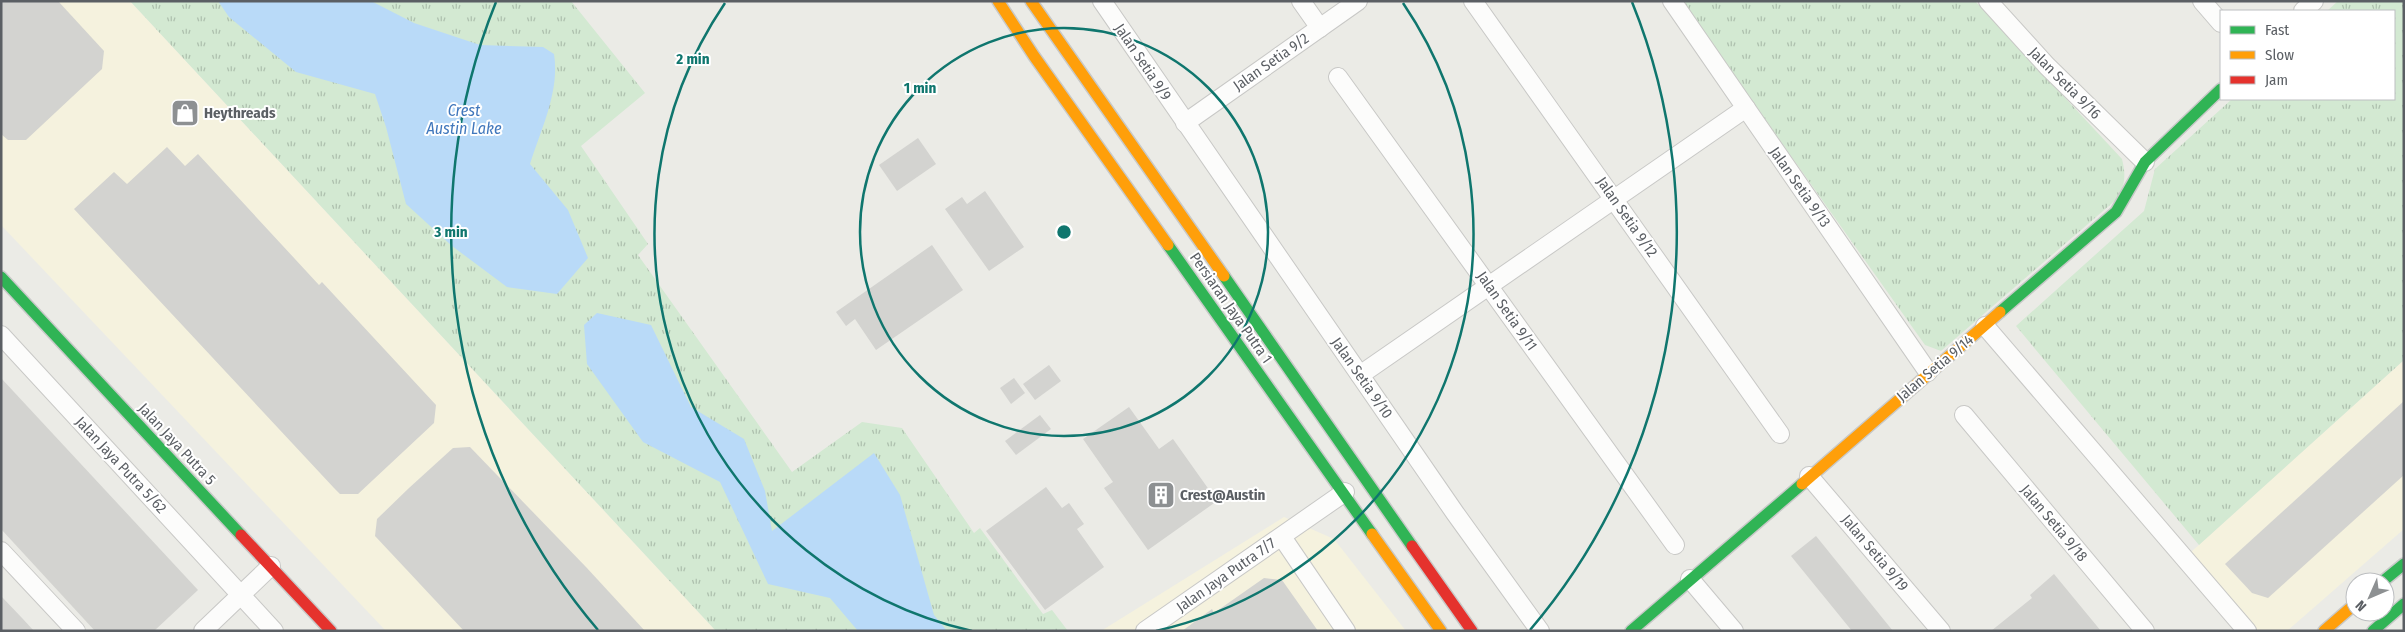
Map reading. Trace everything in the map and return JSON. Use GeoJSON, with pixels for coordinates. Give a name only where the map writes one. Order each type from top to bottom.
{"type":"FeatureCollection","features":[{"type":"Feature","properties":{"kind":"main road","name":"Persiaran Jaya Putra 1"},"geometry":{"type":"LineString","coordinates":[[998,1],[1034,56],[1345,492],[1441,631]]}},
{"type":"Feature","properties":{"kind":"main road","name":"Persiaran Jaya Putra 1"},"geometry":{"type":"LineString","coordinates":[[1031,1],[1472,631]]}},
{"type":"Feature","properties":{"kind":"main road","name":"Jalan Setia 9/14"},"geometry":{"type":"LineString","coordinates":[[1631,631],[1928,372],[2116,212],[2145,162],[2220,90]]}},
{"type":"Feature","properties":{"kind":"main road","name":"Jalan Jaya Putra 5"},"geometry":{"type":"LineString","coordinates":[[1,277],[332,631]]}},
{"type":"Feature","properties":{"kind":"main road"},"geometry":{"type":"LineString","coordinates":[[2394,572],[2404,564]]}},
{"type":"Feature","properties":{"kind":"main road"},"geometry":{"type":"LineString","coordinates":[[2395,608],[2404,622]]}},
{"type":"Feature","properties":{"kind":"main road"},"geometry":{"type":"LineString","coordinates":[[2324,631],[2345,613]]}},
{"type":"Feature","properties":{"kind":"main road"},"geometry":{"type":"LineString","coordinates":[[2335,631],[2347,622]]}},
{"type":"Feature","properties":{"kind":"street","name":"Jalan Setia 9/9"},"geometry":{"type":"LineString","coordinates":[[1102,1],[1185,123]]}},
{"type":"Feature","properties":{"kind":"street"},"geometry":{"type":"LineString","coordinates":[[1301,1],[1320,28]]}},
{"type":"Feature","properties":{"kind":"street","name":"Jalan Setia 9/2"},"geometry":{"type":"LineString","coordinates":[[1185,123],[1358,1]]}},
{"type":"Feature","properties":{"kind":"street","name":"Jalan Setia 9/12"},"geometry":{"type":"LineString","coordinates":[[1473,1],[1780,434]]}},
{"type":"Feature","properties":{"kind":"street","name":"Jalan Setia 9/13"},"geometry":{"type":"LineString","coordinates":[[1672,1],[1928,372]]}},
{"type":"Feature","properties":{"kind":"street","name":"Jalan Setia 9/16"},"geometry":{"type":"LineString","coordinates":[[1988,1],[2047,66],[2145,162]]}},
{"type":"Feature","properties":{"kind":"street"},"geometry":{"type":"LineString","coordinates":[[2202,1],[2220,22]]}},
{"type":"Feature","properties":{"kind":"street"},"geometry":{"type":"LineString","coordinates":[[2304,10],[2314,1]]}},
{"type":"Feature","properties":{"kind":"street","name":"Jalan Setia 9/11"},"geometry":{"type":"LineString","coordinates":[[1338,77],[1675,545]]}},
{"type":"Feature","properties":{"kind":"street"},"geometry":{"type":"LineString","coordinates":[[1360,375],[1746,108]]}},
{"type":"Feature","properties":{"kind":"street","name":"Jalan Setia 9/10"},"geometry":{"type":"LineString","coordinates":[[1185,123],[1455,513],[1540,631]]}},
{"type":"Feature","properties":{"kind":"street"},"geometry":{"type":"LineString","coordinates":[[1984,326],[2247,631]]}},
{"type":"Feature","properties":{"kind":"street","name":"Jalan Jaya Putra 5/62"},"geometry":{"type":"LineString","coordinates":[[1,335],[274,631]]}},
{"type":"Feature","properties":{"kind":"street","name":"Jalan Setia 9/18"},"geometry":{"type":"LineString","coordinates":[[1964,415],[2145,631]]}},
{"type":"Feature","properties":{"kind":"street","name":"Jalan Setia 9/19"},"geometry":{"type":"LineString","coordinates":[[1809,476],[1941,631]]}},
{"type":"Feature","properties":{"kind":"street","name":"Jalan Jaya Putra 7/7"},"geometry":{"type":"LineString","coordinates":[[1145,631],[1345,492]]}},
{"type":"Feature","properties":{"kind":"street"},"geometry":{"type":"LineString","coordinates":[[1282,536],[1346,631]]}},
{"type":"Feature","properties":{"kind":"street"},"geometry":{"type":"LineString","coordinates":[[1,551],[76,631]]}},
{"type":"Feature","properties":{"kind":"street"},"geometry":{"type":"LineString","coordinates":[[203,631],[271,566]]}},
{"type":"Feature","properties":{"kind":"street"},"geometry":{"type":"LineString","coordinates":[[1690,579],[1734,631]]}},
{"type":"Feature","properties":{"kind":"shaded area"},"geometry":{"type":"Polygon","coordinates":[[[1,1],[130,1],[716,631],[386,631],[1,225],[1,1]]]}},
{"type":"Feature","properties":{"kind":"shaded area"},"geometry":{"type":"Polygon","coordinates":[[[2404,360],[2404,529],[2355,572],[2345,572],[2345,580],[2287,631],[2258,631],[2191,552],[2404,360]]]}},
{"type":"Feature","properties":{"kind":"shaded area"},"geometry":{"type":"Polygon","coordinates":[[[1284,517],[1334,539],[1406,631],[1101,631],[1284,517]]]}},
{"type":"Feature","properties":{"kind":"green space"},"geometry":{"type":"Polygon","coordinates":[[[130,1],[571,1],[645,93],[581,146],[648,244],[638,255],[792,472],[862,422],[902,428],[974,533],[980,528],[1043,614],[1052,610],[1068,631],[716,631],[130,1]]]}},
{"type":"Feature","properties":{"kind":"green space"},"geometry":{"type":"Polygon","coordinates":[[[1681,1],[1975,1],[2122,159],[2124,179],[2118,198],[1941,351],[1925,345],[1681,1]]]}},
{"type":"Feature","properties":{"kind":"green space"},"geometry":{"type":"Polygon","coordinates":[[[2338,1],[2404,1],[2404,360],[2199,545],[2016,326],[2144,211],[2155,169],[2231,100],[2395,100],[2395,10],[2328,10],[2338,1]]]}},
{"type":"Feature","properties":{"kind":"water","name":"Crest Austin Lake"},"geometry":{"type":"Polygon","coordinates":[[[218,1],[371,1],[414,23],[480,45],[543,47],[554,54],[555,68],[552,96],[530,164],[568,210],[588,258],[557,294],[507,287],[452,246],[406,204],[386,127],[375,94],[296,72],[229,17],[218,1]]]}},
{"type":"Feature","properties":{"kind":"water"},"geometry":{"type":"Polygon","coordinates":[[[597,313],[651,325],[691,407],[744,439],[765,491],[772,531],[874,453],[900,495],[934,615],[947,631],[858,631],[830,598],[768,584],[720,482],[643,442],[587,364],[584,325],[597,313]]]}},
{"type":"Feature","properties":{"kind":"building"},"geometry":{"type":"Polygon","coordinates":[[[1,1],[58,1],[104,51],[102,69],[26,140],[8,140],[1,134],[1,1]]]}},
{"type":"Feature","properties":{"kind":"building"},"geometry":{"type":"Polygon","coordinates":[[[918,138],[936,164],[897,191],[879,165],[918,138]]]}},
{"type":"Feature","properties":{"kind":"building"},"geometry":{"type":"Polygon","coordinates":[[[167,147],[185,166],[198,154],[319,285],[322,282],[436,405],[434,423],[358,494],[340,494],[334,488],[74,209],[114,172],[127,184],[167,147]]]}},
{"type":"Feature","properties":{"kind":"building"},"geometry":{"type":"Polygon","coordinates":[[[985,191],[1024,247],[989,271],[945,209],[962,197],[967,204],[985,191]]]}},
{"type":"Feature","properties":{"kind":"building"},"geometry":{"type":"Polygon","coordinates":[[[932,245],[963,290],[876,350],[855,319],[846,326],[836,312],[932,245]]]}},
{"type":"Feature","properties":{"kind":"building"},"geometry":{"type":"Polygon","coordinates":[[[1049,365],[1061,381],[1035,400],[1023,384],[1049,365]]]}},
{"type":"Feature","properties":{"kind":"building"},"geometry":{"type":"Polygon","coordinates":[[[1,378],[198,590],[154,631],[95,631],[1,529],[1,378]]]}},
{"type":"Feature","properties":{"kind":"building"},"geometry":{"type":"Polygon","coordinates":[[[1014,378],[1025,393],[1011,404],[1000,388],[1014,378]]]}},
{"type":"Feature","properties":{"kind":"building"},"geometry":{"type":"Polygon","coordinates":[[[2404,401],[2404,475],[2268,598],[2252,593],[2225,564],[2404,401]]]}},
{"type":"Feature","properties":{"kind":"building","name":"Crest@Austin"},"geometry":{"type":"Polygon","coordinates":[[[1129,407],[1159,449],[1173,439],[1217,501],[1148,550],[1104,488],[1113,482],[1083,439],[1129,407]]]}},
{"type":"Feature","properties":{"kind":"building"},"geometry":{"type":"Polygon","coordinates":[[[1040,415],[1051,429],[1016,455],[1005,441],[1040,415]]]}},
{"type":"Feature","properties":{"kind":"building"},"geometry":{"type":"Polygon","coordinates":[[[470,447],[645,631],[464,631],[375,536],[377,519],[409,488],[453,448],[470,447]]]}},
{"type":"Feature","properties":{"kind":"building"},"geometry":{"type":"Polygon","coordinates":[[[1046,487],[1062,508],[1069,503],[1084,524],[1077,529],[1104,567],[1045,610],[986,531],[1046,487]]]}},
{"type":"Feature","properties":{"kind":"building"},"geometry":{"type":"Polygon","coordinates":[[[1816,536],[1893,631],[1852,631],[1791,556],[1816,536]]]}},
{"type":"Feature","properties":{"kind":"building"},"geometry":{"type":"Polygon","coordinates":[[[2054,574],[2101,631],[1991,631],[2032,598],[2030,595],[2054,574]]]}},
{"type":"Feature","properties":{"kind":"building"},"geometry":{"type":"Polygon","coordinates":[[[1264,578],[1282,580],[1318,631],[1182,631],[1212,609],[1214,613],[1264,578]]]}},
{"type":"Feature","properties":{"kind":"building"},"geometry":{"type":"Polygon","coordinates":[[[1,596],[22,618],[34,631],[1,631],[1,596]]]}},
{"type":"Feature","properties":{"kind":"traffic: fast"},"geometry":{"type":"LineString","coordinates":[[2000,312],[2116,212],[2145,162],[2220,90]]}},
{"type":"Feature","properties":{"kind":"traffic: fast"},"geometry":{"type":"LineString","coordinates":[[1168,245],[1372,534]]}},
{"type":"Feature","properties":{"kind":"traffic: fast"},"geometry":{"type":"LineString","coordinates":[[1224,276],[1412,546]]}},
{"type":"Feature","properties":{"kind":"traffic: fast"},"geometry":{"type":"LineString","coordinates":[[1,277],[241,535]]}},
{"type":"Feature","properties":{"kind":"traffic: fast"},"geometry":{"type":"LineString","coordinates":[[1631,631],[1802,484]]}},
{"type":"Feature","properties":{"kind":"traffic: fast"},"geometry":{"type":"LineString","coordinates":[[2394,572],[2404,564]]}},
{"type":"Feature","properties":{"kind":"traffic: fast"},"geometry":{"type":"LineString","coordinates":[[2373,631],[2404,604]]}},
{"type":"Feature","properties":{"kind":"traffic: slow"},"geometry":{"type":"LineString","coordinates":[[998,1],[1034,56],[1168,245]]}},
{"type":"Feature","properties":{"kind":"traffic: slow"},"geometry":{"type":"LineString","coordinates":[[1031,1],[1224,276]]}},
{"type":"Feature","properties":{"kind":"traffic: slow"},"geometry":{"type":"LineString","coordinates":[[1802,484],[2000,312]]}},
{"type":"Feature","properties":{"kind":"traffic: slow"},"geometry":{"type":"LineString","coordinates":[[1372,534],[1441,631]]}},
{"type":"Feature","properties":{"kind":"traffic: slow"},"geometry":{"type":"LineString","coordinates":[[2324,631],[2345,613]]}},
{"type":"Feature","properties":{"kind":"traffic: jam"},"geometry":{"type":"LineString","coordinates":[[241,535],[331,631]]}},
{"type":"Feature","properties":{"kind":"traffic: jam"},"geometry":{"type":"LineString","coordinates":[[1412,546],[1472,631]]}},
{"type":"Feature","properties":{"kind":"place","name":"Heythreads"},"geometry":{"type":"Point","coordinates":[185,113]}},
{"type":"Feature","properties":{"kind":"place","name":"Crest@Austin"},"geometry":{"type":"Point","coordinates":[1161,495]}}]}
